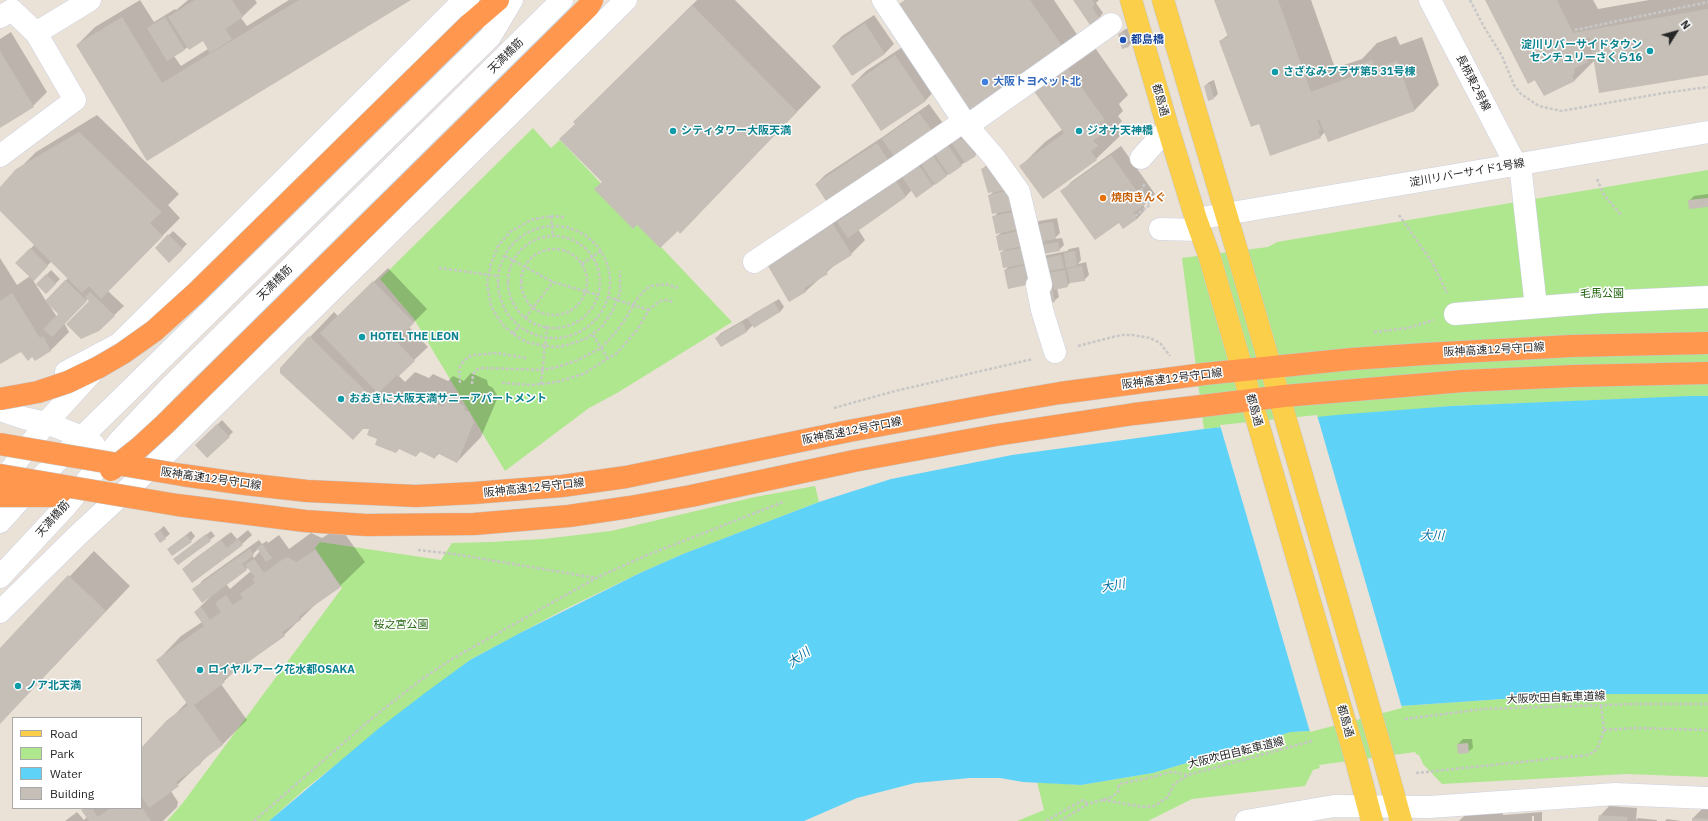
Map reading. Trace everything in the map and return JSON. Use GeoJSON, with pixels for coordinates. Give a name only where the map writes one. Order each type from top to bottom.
{"type":"FeatureCollection","features":[{"type":"Feature","properties":{"kind":"highway"},"geometry":{"type":"LineString","coordinates":[[0,399],[38,392],[68,382],[123,353],[154,330],[196,293],[470,24],[498,0]]}},
{"type":"Feature","properties":{"kind":"highway"},"geometry":{"type":"LineString","coordinates":[[0,496],[51,496],[81,485],[112,470],[140,448],[588,7],[592,0]]}},
{"type":"Feature","properties":{"kind":"highway","name":"阪神高速12号守口線"},"geometry":{"type":"LineString","coordinates":[[0,444],[182,475],[299,490],[416,496],[474,493],[540,489],[626,477],[849,431],[990,405],[1067,392],[1204,374],[1352,359],[1425,354],[1572,346],[1708,343]]}},
{"type":"Feature","properties":{"kind":"highway"},"geometry":{"type":"LineString","coordinates":[[0,475],[177,505],[305,521],[380,525],[474,524],[569,516],[691,496],[854,461],[996,435],[1210,404],[1313,393],[1464,381],[1708,373]]}},
{"type":"Feature","properties":{"kind":"main road","name":"都島通"},"geometry":{"type":"LineString","coordinates":[[1131,0],[1168,128],[1209,255],[1356,760],[1370,813]]}},
{"type":"Feature","properties":{"kind":"main road"},"geometry":{"type":"LineString","coordinates":[[1164,0],[1399,814]]}},
{"type":"Feature","properties":{"kind":"street"},"geometry":{"type":"LineString","coordinates":[[36,33],[90,0]]}},
{"type":"Feature","properties":{"kind":"street"},"geometry":{"type":"LineString","coordinates":[[0,484],[46,422],[119,344],[460,4],[468,0]]}},
{"type":"Feature","properties":{"kind":"street"},"geometry":{"type":"LineString","coordinates":[[0,522],[33,485],[490,38],[512,0]]}},
{"type":"Feature","properties":{"kind":"street","name":"天満橋筋"},"geometry":{"type":"LineString","coordinates":[[0,577],[66,506],[121,439],[168,389],[562,0]]}},
{"type":"Feature","properties":{"kind":"street"},"geometry":{"type":"LineString","coordinates":[[0,612],[78,535],[170,450],[626,0]]}},
{"type":"Feature","properties":{"kind":"street"},"geometry":{"type":"LineString","coordinates":[[883,0],[965,124],[994,157],[1019,192],[1041,285],[1037,285],[1042,310],[1055,352]]}},
{"type":"Feature","properties":{"kind":"street","name":"長柄東2号線"},"geometry":{"type":"LineString","coordinates":[[1430,0],[1518,165]]}},
{"type":"Feature","properties":{"kind":"street"},"geometry":{"type":"LineString","coordinates":[[0,17],[12,10],[36,33],[75,100],[0,156]]}},
{"type":"Feature","properties":{"kind":"street"},"geometry":{"type":"LineString","coordinates":[[754,262],[900,165],[965,124],[1111,24]]}},
{"type":"Feature","properties":{"kind":"street"},"geometry":{"type":"LineString","coordinates":[[1141,158],[1168,128]]}},
{"type":"Feature","properties":{"kind":"street","name":"淀川リバーサイド1号線"},"geometry":{"type":"LineString","coordinates":[[1160,229],[1198,224],[1226,214],[1708,132]]}},
{"type":"Feature","properties":{"kind":"street"},"geometry":{"type":"LineString","coordinates":[[1518,165],[1536,307]]}},
{"type":"Feature","properties":{"kind":"street"},"geometry":{"type":"LineString","coordinates":[[1455,314],[1602,302],[1708,297]]}},
{"type":"Feature","properties":{"kind":"street"},"geometry":{"type":"LineString","coordinates":[[0,390],[14,388],[61,375],[119,344]]}},
{"type":"Feature","properties":{"kind":"street"},"geometry":{"type":"LineString","coordinates":[[0,410],[24,418],[46,422],[83,437],[98,451],[100,465]]}},
{"type":"Feature","properties":{"kind":"street"},"geometry":{"type":"LineString","coordinates":[[1246,821],[1334,806],[1370,813],[1399,814],[1472,805],[1615,794],[1708,798]]}},
{"type":"Feature","properties":{"kind":"path"},"geometry":{"type":"LineString","coordinates":[[1470,0],[1483,26],[1502,56],[1514,85],[1521,94],[1539,106],[1561,111],[1708,87]]}},
{"type":"Feature","properties":{"kind":"path"},"geometry":{"type":"LineString","coordinates":[[1575,30],[1708,2]]}},
{"type":"Feature","properties":{"kind":"path"},"geometry":{"type":"LineString","coordinates":[[1597,180],[1604,195],[1622,216]]}},
{"type":"Feature","properties":{"kind":"path"},"geometry":{"type":"LineString","coordinates":[[1145,183],[1141,191],[1150,205],[1148,207]]}},
{"type":"Feature","properties":{"kind":"path"},"geometry":{"type":"LineString","coordinates":[[1135,216],[1143,211]]}},
{"type":"Feature","properties":{"kind":"path"},"geometry":{"type":"LineString","coordinates":[[1370,332],[1408,328],[1455,314],[1439,274],[1399,215]]}},
{"type":"Feature","properties":{"kind":"path"},"geometry":{"type":"LineString","coordinates":[[551,216],[553,236]]}},
{"type":"Feature","properties":{"kind":"path"},"geometry":{"type":"LineString","coordinates":[[564,217],[551,216],[530,220],[507,235],[494,254],[488,274],[487,284],[491,306],[502,324],[513,334],[526,342],[557,347],[581,341],[593,335],[608,320],[618,301],[621,284],[620,271]]}},
{"type":"Feature","properties":{"kind":"path"},"geometry":{"type":"LineString","coordinates":[[552,226],[576,230],[591,238],[602,250],[609,266],[608,297],[602,312],[585,329],[562,337],[537,335],[519,326],[508,314],[503,305],[498,287],[498,276],[505,256],[511,246],[522,236],[542,227],[552,226]]}},
{"type":"Feature","properties":{"kind":"path"},"geometry":{"type":"LineString","coordinates":[[553,236],[562,236],[578,242],[585,247],[592,256],[599,274],[598,295],[590,310],[582,318],[567,326],[547,326],[532,322],[525,318],[515,307],[509,296],[508,276],[513,260],[517,254],[530,243],[553,236]]}},
{"type":"Feature","properties":{"kind":"path"},"geometry":{"type":"LineString","coordinates":[[549,249],[569,252],[582,264],[587,277],[586,292],[582,299],[572,309],[560,314],[548,314],[529,305],[522,292],[521,279],[525,267],[538,253],[549,249]]}},
{"type":"Feature","properties":{"kind":"path"},"geometry":{"type":"LineString","coordinates":[[582,264],[602,250]]}},
{"type":"Feature","properties":{"kind":"path"},"geometry":{"type":"LineString","coordinates":[[505,256],[553,282],[598,295]]}},
{"type":"Feature","properties":{"kind":"path"},"geometry":{"type":"LineString","coordinates":[[439,268],[498,276]]}},
{"type":"Feature","properties":{"kind":"path"},"geometry":{"type":"LineString","coordinates":[[525,318],[553,282]]}},
{"type":"Feature","properties":{"kind":"path"},"geometry":{"type":"LineString","coordinates":[[472,384],[473,374],[482,368],[542,370],[554,368],[578,360],[601,348],[616,332],[640,295],[652,286],[666,284],[678,288]]}},
{"type":"Feature","properties":{"kind":"path"},"geometry":{"type":"LineString","coordinates":[[608,297],[649,310]]}},
{"type":"Feature","properties":{"kind":"path"},"geometry":{"type":"LineString","coordinates":[[502,383],[541,384],[560,382],[574,378],[608,360],[617,353],[628,341],[649,310],[660,301],[667,300],[674,302]]}},
{"type":"Feature","properties":{"kind":"path"},"geometry":{"type":"LineString","coordinates":[[513,334],[519,326]]}},
{"type":"Feature","properties":{"kind":"path"},"geometry":{"type":"LineString","coordinates":[[541,384],[547,326]]}},
{"type":"Feature","properties":{"kind":"path"},"geometry":{"type":"LineString","coordinates":[[593,335],[608,360]]}},
{"type":"Feature","properties":{"kind":"path"},"geometry":{"type":"LineString","coordinates":[[460,383],[460,364],[474,354],[498,353],[526,358]]}},
{"type":"Feature","properties":{"kind":"path"},"geometry":{"type":"LineString","coordinates":[[254,821],[371,719],[452,659],[596,578],[645,556],[788,501]]}},
{"type":"Feature","properties":{"kind":"path","name":"大阪吹田自転車道線"},"geometry":{"type":"LineString","coordinates":[[1405,719],[1484,709],[1602,705],[1708,704]]}},
{"type":"Feature","properties":{"kind":"path"},"geometry":{"type":"LineString","coordinates":[[1416,773],[1587,755],[1594,752],[1598,747],[1604,730],[1602,705]]}},
{"type":"Feature","properties":{"kind":"path"},"geometry":{"type":"LineString","coordinates":[[1604,730],[1635,728],[1708,730]]}},
{"type":"Feature","properties":{"kind":"path","name":"大阪吹田自転車道線"},"geometry":{"type":"LineString","coordinates":[[1060,821],[1088,804],[1112,797],[1118,792],[1118,784],[1152,778],[1171,772],[1188,775],[1312,742]]}},
{"type":"Feature","properties":{"kind":"path"},"geometry":{"type":"LineString","coordinates":[[1102,800],[1144,807],[1154,806],[1168,797],[1173,790],[1174,784],[1188,775]]}},
{"type":"Feature","properties":{"kind":"path"},"geometry":{"type":"LineString","coordinates":[[1046,821],[1084,800],[1088,804]]}},
{"type":"Feature","properties":{"kind":"green space"},"geometry":{"type":"Polygon","coordinates":[[[533,128],[551,148],[560,140],[732,322],[617,393],[589,408],[505,471],[414,319],[380,279],[533,128]]]}},
{"type":"Feature","properties":{"kind":"green space","name":"毛馬公園"},"geometry":{"type":"Polygon","coordinates":[[[1708,170],[1708,396],[1451,406],[1204,429],[1182,258],[1268,247],[1277,242],[1708,170]]]}},
{"type":"Feature","properties":{"kind":"green space","name":"桜之宮公園"},"geometry":{"type":"Polygon","coordinates":[[[815,486],[819,502],[683,554],[640,573],[565,609],[470,660],[305,789],[269,821],[167,821],[182,804],[342,588],[315,548],[320,542],[441,560],[452,543],[543,539],[611,531],[755,497],[815,486]]]}},
{"type":"Feature","properties":{"kind":"green space"},"geometry":{"type":"Polygon","coordinates":[[[1575,694],[1708,694],[1708,777],[1626,774],[1442,784],[1423,764],[1419,755],[1415,752],[1319,765],[1320,768],[1313,770],[1305,786],[1192,799],[1148,821],[1017,821],[1044,810],[1037,782],[1081,785],[1153,773],[1291,732],[1309,731],[1401,706],[1575,694]]]}},
{"type":"Feature","properties":{"kind":"water","name":"大川"},"geometry":{"type":"Polygon","coordinates":[[[1708,396],[1708,694],[1575,694],[1401,706],[1309,731],[1291,732],[1153,773],[1081,785],[1023,782],[1000,778],[970,778],[915,783],[857,798],[804,821],[269,821],[378,729],[470,660],[520,633],[640,573],[683,554],[819,502],[891,479],[1012,455],[1204,429],[1336,415],[1451,406],[1708,396]]]}},
{"type":"Feature","properties":{"kind":"pier"},"geometry":{"type":"Polygon","coordinates":[[[1317,415],[1402,708],[1310,732],[1220,425],[1317,415]]]}},
{"type":"Feature","properties":{"kind":"building"},"geometry":{"type":"Polygon","coordinates":[[[195,0],[232,0],[243,17],[225,29],[232,39],[210,53],[203,41],[189,50],[168,17],[195,0]]]}},
{"type":"Feature","properties":{"kind":"building"},"geometry":{"type":"Polygon","coordinates":[[[299,0],[411,0],[147,161],[76,45],[122,17],[162,83],[299,0]]]}},
{"type":"Feature","properties":{"kind":"building","name":"大阪トヨペット北"},"geometry":{"type":"Polygon","coordinates":[[[905,0],[1030,0],[1065,50],[972,113],[899,4],[905,0]]]}},
{"type":"Feature","properties":{"kind":"building"},"geometry":{"type":"Polygon","coordinates":[[[1073,0],[1092,0],[1095,5],[1092,7],[1099,18],[1090,25],[1073,0]]]}},
{"type":"Feature","properties":{"kind":"building","name":"さざなみプラザ第5 31号棟"},"geometry":{"type":"Polygon","coordinates":[[[1214,0],[1278,0],[1311,92],[1354,76],[1351,68],[1372,60],[1375,68],[1397,61],[1415,111],[1328,142],[1319,119],[1317,120],[1321,130],[1318,131],[1321,138],[1270,156],[1259,124],[1251,127],[1219,41],[1228,37],[1214,0]]]}},
{"type":"Feature","properties":{"kind":"building","name":"淀川リバーサイドタウン センチュリーさくら16"},"geometry":{"type":"Polygon","coordinates":[[[1485,0],[1557,0],[1573,33],[1708,9],[1708,75],[1599,93],[1590,38],[1576,40],[1588,62],[1574,69],[1575,72],[1572,76],[1575,81],[1544,96],[1535,80],[1528,84],[1485,0]]]}},
{"type":"Feature","properties":{"kind":"building","name":"シティタワー大阪天満"},"geometry":{"type":"Polygon","coordinates":[[[692,5],[797,112],[680,234],[678,231],[660,248],[637,225],[633,229],[594,189],[602,182],[559,139],[575,124],[573,122],[692,5]]]}},
{"type":"Feature","properties":{"kind":"building"},"geometry":{"type":"Polygon","coordinates":[[[165,17],[185,50],[167,61],[147,28],[165,17]]]}},
{"type":"Feature","properties":{"kind":"building"},"geometry":{"type":"Polygon","coordinates":[[[865,23],[885,54],[852,76],[832,46],[865,23]]]}},
{"type":"Feature","properties":{"kind":"building"},"geometry":{"type":"Polygon","coordinates":[[[1124,32],[1129,47],[1122,49],[1118,34],[1124,32]]]}},
{"type":"Feature","properties":{"kind":"building"},"geometry":{"type":"Polygon","coordinates":[[[0,51],[34,107],[0,128],[0,51]]]}},
{"type":"Feature","properties":{"kind":"building"},"geometry":{"type":"Polygon","coordinates":[[[895,55],[926,101],[881,131],[851,85],[895,55]]]}},
{"type":"Feature","properties":{"kind":"building","name":"ジオナ天神橋"},"geometry":{"type":"Polygon","coordinates":[[[1066,66],[1105,120],[1094,128],[1100,136],[1093,140],[1098,146],[1091,151],[1097,160],[1043,199],[1019,166],[1064,133],[1033,90],[1066,66]]]}},
{"type":"Feature","properties":{"kind":"building"},"geometry":{"type":"Polygon","coordinates":[[[1210,84],[1214,99],[1208,101],[1204,86],[1210,84]]]}},
{"type":"Feature","properties":{"kind":"building"},"geometry":{"type":"Polygon","coordinates":[[[919,113],[936,136],[898,162],[882,139],[919,113]]]}},
{"type":"Feature","properties":{"kind":"building"},"geometry":{"type":"Polygon","coordinates":[[[79,132],[162,212],[150,223],[163,236],[101,299],[89,286],[82,293],[0,211],[0,187],[16,169],[79,132]]]}},
{"type":"Feature","properties":{"kind":"building"},"geometry":{"type":"Polygon","coordinates":[[[957,138],[965,140],[976,156],[965,163],[951,142],[957,138]]]}},
{"type":"Feature","properties":{"kind":"building"},"geometry":{"type":"Polygon","coordinates":[[[945,141],[962,166],[949,175],[932,150],[945,141]]]}},
{"type":"Feature","properties":{"kind":"building"},"geometry":{"type":"Polygon","coordinates":[[[877,143],[892,166],[830,207],[815,184],[877,143]]]}},
{"type":"Feature","properties":{"kind":"building"},"geometry":{"type":"Polygon","coordinates":[[[929,150],[947,176],[935,185],[917,158],[929,150]]]}},
{"type":"Feature","properties":{"kind":"building","name":"焼肉きんぐ"},"geometry":{"type":"Polygon","coordinates":[[[1111,155],[1146,204],[1133,213],[1137,219],[1123,229],[1119,223],[1095,240],[1060,191],[1111,155]]]}},
{"type":"Feature","properties":{"kind":"building"},"geometry":{"type":"Polygon","coordinates":[[[916,161],[933,186],[916,198],[899,172],[916,161]]]}},
{"type":"Feature","properties":{"kind":"building"},"geometry":{"type":"Polygon","coordinates":[[[991,165],[1005,190],[988,193],[981,169],[991,165]]]}},
{"type":"Feature","properties":{"kind":"building"},"geometry":{"type":"Polygon","coordinates":[[[896,181],[906,197],[848,238],[837,222],[896,181]]]}},
{"type":"Feature","properties":{"kind":"building"},"geometry":{"type":"Polygon","coordinates":[[[1012,190],[1018,209],[992,214],[988,195],[1012,190]]]}},
{"type":"Feature","properties":{"kind":"building"},"geometry":{"type":"Polygon","coordinates":[[[1708,198],[1708,207],[1689,209],[1688,200],[1708,198]]]}},
{"type":"Feature","properties":{"kind":"building"},"geometry":{"type":"Polygon","coordinates":[[[1019,211],[1022,228],[996,234],[992,216],[1019,211]]]}},
{"type":"Feature","properties":{"kind":"building"},"geometry":{"type":"Polygon","coordinates":[[[831,221],[852,255],[826,271],[828,274],[804,288],[806,292],[789,302],[765,261],[831,221]]]}},
{"type":"Feature","properties":{"kind":"building"},"geometry":{"type":"Polygon","coordinates":[[[1053,222],[1056,239],[1037,242],[1034,225],[1053,222]]]}},
{"type":"Feature","properties":{"kind":"building"},"geometry":{"type":"Polygon","coordinates":[[[1024,230],[1027,245],[999,251],[996,236],[1024,230]]]}},
{"type":"Feature","properties":{"kind":"building"},"geometry":{"type":"Polygon","coordinates":[[[168,234],[183,249],[169,263],[155,248],[168,234]]]}},
{"type":"Feature","properties":{"kind":"building"},"geometry":{"type":"Polygon","coordinates":[[[1058,242],[1060,251],[1038,255],[1037,246],[1058,242]]]}},
{"type":"Feature","properties":{"kind":"building"},"geometry":{"type":"Polygon","coordinates":[[[1028,247],[1031,263],[1003,268],[1000,252],[1028,247]]]}},
{"type":"Feature","properties":{"kind":"building"},"geometry":{"type":"Polygon","coordinates":[[[30,248],[48,266],[34,281],[15,263],[30,248]]]}},
{"type":"Feature","properties":{"kind":"building"},"geometry":{"type":"Polygon","coordinates":[[[1075,251],[1077,266],[1066,268],[1064,253],[1075,251]]]}},
{"type":"Feature","properties":{"kind":"building"},"geometry":{"type":"Polygon","coordinates":[[[1061,255],[1064,268],[1043,272],[1041,259],[1061,255]]]}},
{"type":"Feature","properties":{"kind":"building"},"geometry":{"type":"Polygon","coordinates":[[[1032,264],[1036,283],[1008,289],[1004,270],[1032,264]]]}},
{"type":"Feature","properties":{"kind":"building"},"geometry":{"type":"Polygon","coordinates":[[[1082,266],[1085,281],[1070,283],[1067,269],[1082,266]]]}},
{"type":"Feature","properties":{"kind":"building"},"geometry":{"type":"Polygon","coordinates":[[[1065,270],[1068,287],[1054,290],[1053,283],[1045,285],[1043,274],[1065,270]]]}},
{"type":"Feature","properties":{"kind":"building"},"geometry":{"type":"Polygon","coordinates":[[[46,274],[56,284],[46,294],[36,284],[46,274]]]}},
{"type":"Feature","properties":{"kind":"building"},"geometry":{"type":"Polygon","coordinates":[[[65,280],[87,301],[52,337],[43,329],[58,314],[45,301],[65,280]]]}},
{"type":"Feature","properties":{"kind":"building","name":"HOTEL THE LEON"},"geometry":{"type":"Polygon","coordinates":[[[373,281],[414,323],[396,341],[415,361],[378,393],[320,333],[373,281]]]}},
{"type":"Feature","properties":{"kind":"building"},"geometry":{"type":"Polygon","coordinates":[[[1052,286],[1055,302],[1045,304],[1042,288],[1052,286]]]}},
{"type":"Feature","properties":{"kind":"building"},"geometry":{"type":"Polygon","coordinates":[[[90,292],[115,316],[99,331],[81,339],[66,324],[89,301],[85,297],[90,292]]]}},
{"type":"Feature","properties":{"kind":"building"},"geometry":{"type":"Polygon","coordinates":[[[12,293],[40,338],[43,336],[51,351],[35,361],[32,357],[28,361],[21,352],[0,364],[0,301],[12,293]]]}},
{"type":"Feature","properties":{"kind":"building"},"geometry":{"type":"Polygon","coordinates":[[[774,302],[780,312],[754,328],[747,318],[774,302]]]}},
{"type":"Feature","properties":{"kind":"building"},"geometry":{"type":"Polygon","coordinates":[[[742,322],[747,332],[721,347],[715,338],[742,322]]]}},
{"type":"Feature","properties":{"kind":"building","name":"おおきに大阪天満サニーアパートメント"},"geometry":{"type":"Polygon","coordinates":[[[309,336],[381,406],[390,395],[406,403],[408,398],[425,406],[428,400],[443,407],[446,397],[463,405],[465,407],[464,410],[469,412],[474,422],[457,463],[437,453],[435,459],[419,451],[416,457],[399,449],[396,453],[375,445],[377,439],[367,435],[369,429],[363,429],[353,440],[280,373],[280,368],[309,336]]]}},
{"type":"Feature","properties":{"kind":"building"},"geometry":{"type":"Polygon","coordinates":[[[217,424],[230,437],[207,458],[195,445],[217,424]]]}},
{"type":"Feature","properties":{"kind":"building"},"geometry":{"type":"Polygon","coordinates":[[[160,530],[166,539],[160,543],[154,534],[160,530]]]}},
{"type":"Feature","properties":{"kind":"building"},"geometry":{"type":"Polygon","coordinates":[[[206,534],[211,541],[178,565],[173,559],[206,534]]]}},
{"type":"Feature","properties":{"kind":"building"},"geometry":{"type":"Polygon","coordinates":[[[186,535],[192,542],[172,556],[167,549],[186,535]]]}},
{"type":"Feature","properties":{"kind":"building"},"geometry":{"type":"Polygon","coordinates":[[[238,539],[243,545],[192,583],[182,569],[221,540],[227,548],[238,539]]]}},
{"type":"Feature","properties":{"kind":"building"},"geometry":{"type":"Polygon","coordinates":[[[262,544],[272,558],[266,562],[257,548],[262,544]]]}},
{"type":"Feature","properties":{"kind":"building"},"geometry":{"type":"Polygon","coordinates":[[[250,549],[254,555],[242,564],[247,570],[202,603],[192,589],[250,549]]]}},
{"type":"Feature","properties":{"kind":"building","name":"ロイヤルアーク花水都OSAKA"},"geometry":{"type":"Polygon","coordinates":[[[315,550],[341,587],[299,616],[301,620],[282,632],[285,636],[223,680],[225,682],[194,705],[223,745],[200,762],[201,764],[176,782],[179,786],[149,808],[142,798],[142,747],[167,720],[188,705],[156,660],[204,626],[194,612],[201,607],[210,620],[221,612],[215,603],[226,595],[233,605],[243,598],[240,594],[255,583],[252,579],[255,577],[245,565],[254,559],[264,573],[286,557],[297,562],[315,550]]]}},
{"type":"Feature","properties":{"kind":"building","name":"ノア北天満"},"geometry":{"type":"Polygon","coordinates":[[[68,575],[106,611],[0,724],[0,648],[68,575]]]}},
{"type":"Feature","properties":{"kind":"building"},"geometry":{"type":"Polygon","coordinates":[[[1468,743],[1469,753],[1458,754],[1457,744],[1468,743]]]}},
{"type":"Feature","properties":{"kind":"building"},"geometry":{"type":"Polygon","coordinates":[[[142,808],[151,821],[89,821],[81,810],[93,809],[98,817],[110,809],[142,809],[142,808]]]}},
{"type":"Feature","properties":{"kind":"building"},"geometry":{"type":"Polygon","coordinates":[[[1599,815],[1628,817],[1627,821],[1598,821],[1599,815]]]}},
{"type":"Feature","properties":{"kind":"building"},"geometry":{"type":"Polygon","coordinates":[[[1692,818],[1708,819],[1708,821],[1692,821],[1692,818]]]}},
{"type":"Feature","properties":{"kind":"place","name":"都島橋"},"geometry":{"type":"Point","coordinates":[1123,40]}},
{"type":"Feature","properties":{"kind":"place","name":"淀川リバーサイドタウン センチュリーさくら16"},"geometry":{"type":"Point","coordinates":[1650,51]}},
{"type":"Feature","properties":{"kind":"place","name":"さざなみプラザ第5 31号棟"},"geometry":{"type":"Point","coordinates":[1275,72]}},
{"type":"Feature","properties":{"kind":"place","name":"大阪トヨペット北"},"geometry":{"type":"Point","coordinates":[985,82]}},
{"type":"Feature","properties":{"kind":"place","name":"シティタワー大阪天満"},"geometry":{"type":"Point","coordinates":[673,131]}},
{"type":"Feature","properties":{"kind":"place","name":"ジオナ天神橋"},"geometry":{"type":"Point","coordinates":[1079,131]}},
{"type":"Feature","properties":{"kind":"place","name":"焼肉きんぐ"},"geometry":{"type":"Point","coordinates":[1103,198]}},
{"type":"Feature","properties":{"kind":"place","name":"HOTEL THE LEON"},"geometry":{"type":"Point","coordinates":[362,337]}},
{"type":"Feature","properties":{"kind":"place","name":"おおきに大阪天満サニーアパートメント"},"geometry":{"type":"Point","coordinates":[341,399]}},
{"type":"Feature","properties":{"kind":"place","name":"ロイヤルアーク花水都OSAKA"},"geometry":{"type":"Point","coordinates":[200,670]}},
{"type":"Feature","properties":{"kind":"place","name":"ノア北天満"},"geometry":{"type":"Point","coordinates":[18,686]}}]}
